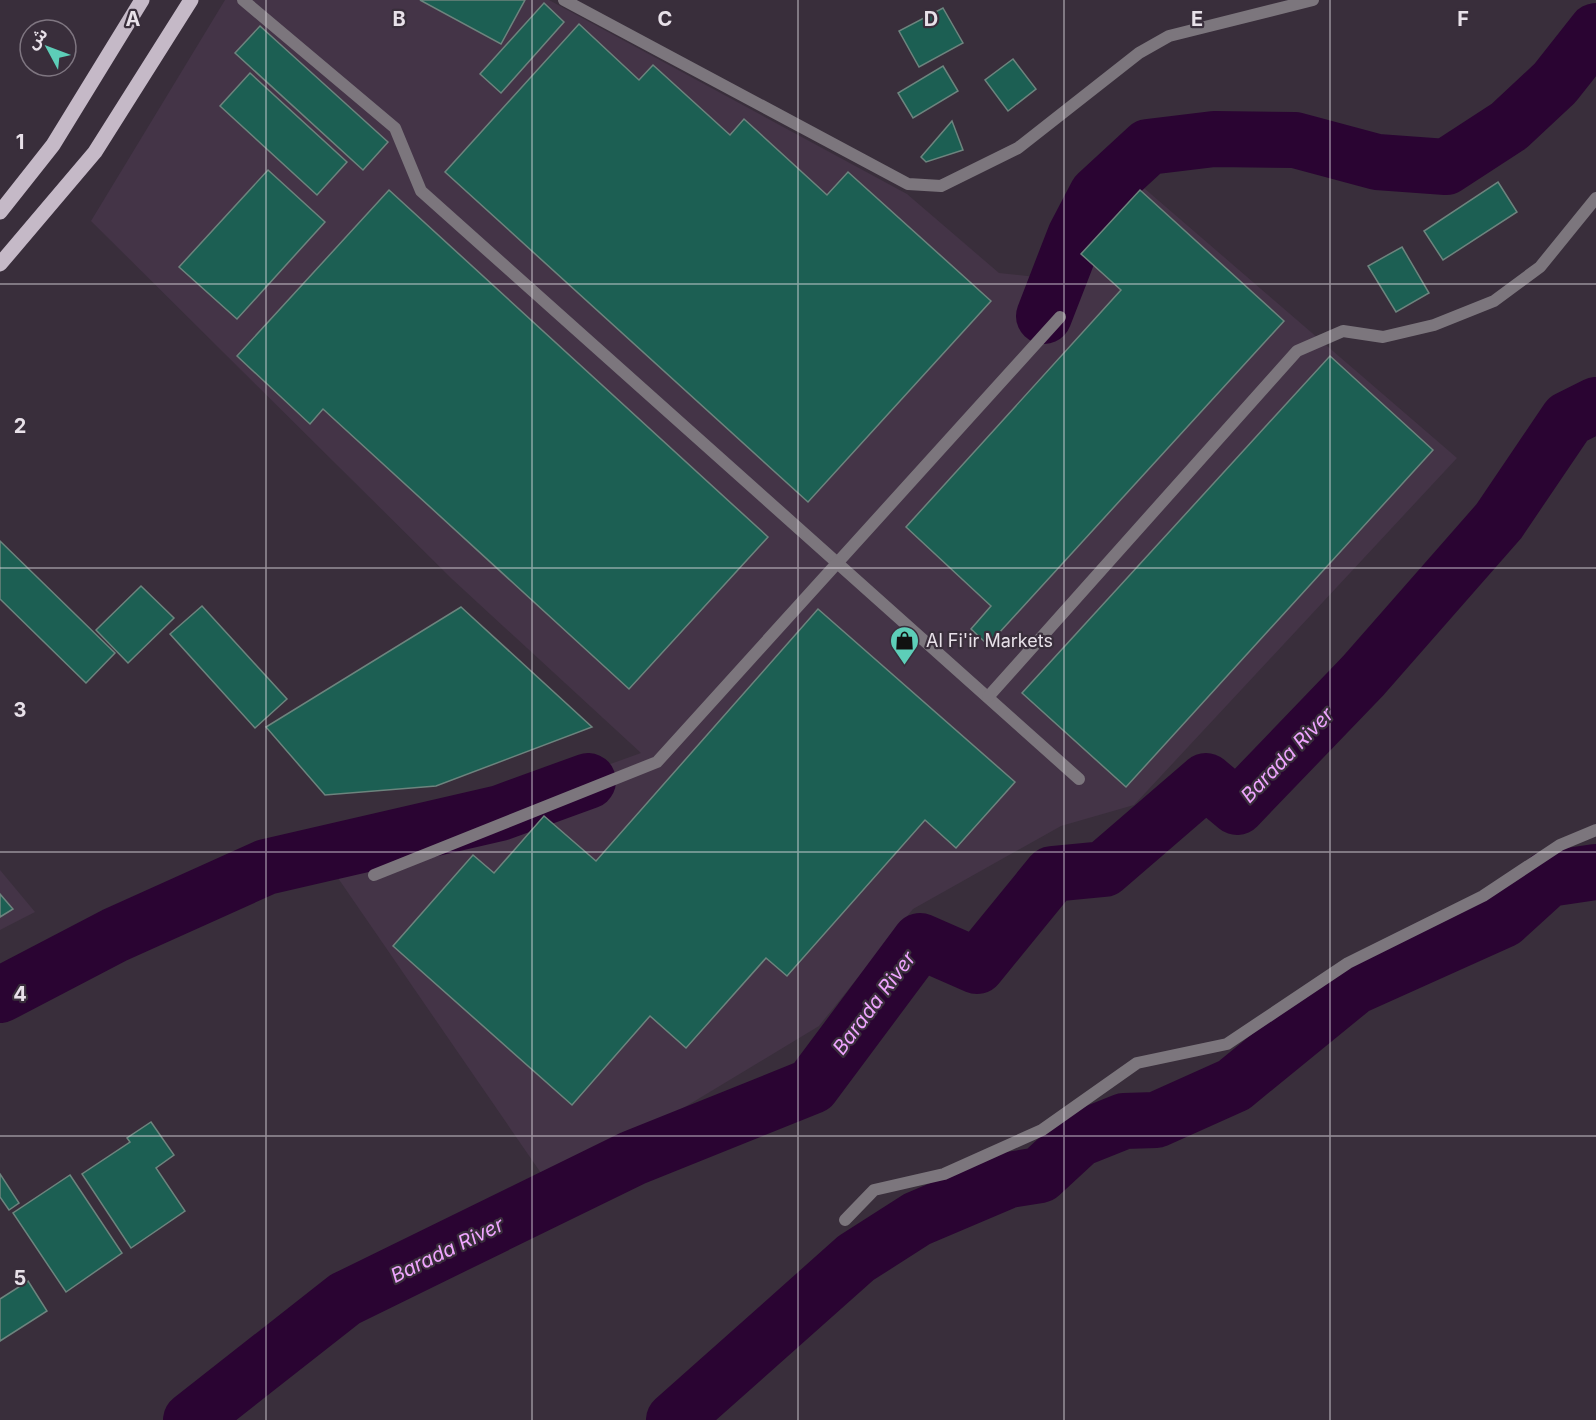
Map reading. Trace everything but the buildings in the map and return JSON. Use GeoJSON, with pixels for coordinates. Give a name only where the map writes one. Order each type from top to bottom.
{"type":"FeatureCollection","features":[{"type":"Feature","properties":{"kind":"main road"},"geometry":{"type":"LineString","coordinates":[[0,212],[53,145],[142,0]]}},
{"type":"Feature","properties":{"kind":"main road"},"geometry":{"type":"LineString","coordinates":[[0,264],[95,152],[191,0]]}},
{"type":"Feature","properties":{"kind":"street"},"geometry":{"type":"LineString","coordinates":[[243,0],[395,128],[421,190],[1079,779]]}},
{"type":"Feature","properties":{"kind":"street"},"geometry":{"type":"LineString","coordinates":[[564,0],[908,184],[941,186],[1018,148],[1139,53],[1168,36],[1313,0]]}},
{"type":"Feature","properties":{"kind":"street"},"geometry":{"type":"LineString","coordinates":[[988,697],[1297,351],[1343,331],[1383,337],[1434,325],[1494,301],[1539,267],[1596,198]]}},
{"type":"Feature","properties":{"kind":"street"},"geometry":{"type":"LineString","coordinates":[[374,875],[657,762],[1060,317]]}},
{"type":"Feature","properties":{"kind":"street"},"geometry":{"type":"LineString","coordinates":[[845,1220],[874,1190],[944,1174],[1042,1130],[1137,1063],[1227,1044],[1348,963],[1483,896],[1560,845],[1596,830]]}},
{"type":"Feature","properties":{"kind":"shaded area","name":"Al Fi'ir Markets"},"geometry":{"type":"Polygon","coordinates":[[[225,0],[549,0],[907,194],[999,273],[1064,280],[1060,245],[1084,189],[1108,157],[1457,458],[1134,805],[1061,826],[913,909],[819,1026],[660,1122],[543,1176],[329,865],[641,753],[452,579],[91,221],[225,0]]]}},
{"type":"Feature","properties":{"kind":"shaded area"},"geometry":{"type":"Polygon","coordinates":[[[0,870],[35,912],[0,930],[0,870]]]}},
{"type":"Feature","properties":{"kind":"waterway"},"geometry":{"type":"LineString","coordinates":[[1044,316],[1075,236],[1097,194],[1148,147],[1214,139],[1295,140],[1377,162],[1446,167],[1509,126],[1555,83],[1596,31]]}},
{"type":"Feature","properties":{"kind":"waterway","name":"Barada River"},"geometry":{"type":"LineString","coordinates":[[191,1420],[345,1299],[633,1158],[812,1086],[920,941],[977,966],[1052,874],[1104,869],[1206,781],[1237,807],[1363,676],[1499,521],[1568,419],[1596,405]]}},
{"type":"Feature","properties":{"kind":"waterway"},"geometry":{"type":"LineString","coordinates":[[0,995],[115,935],[266,867],[500,813],[588,781]]}},
{"type":"Feature","properties":{"kind":"waterway","name":"Barada River"},"geometry":{"type":"LineString","coordinates":[[674,1420],[856,1258],[917,1219],[1009,1180],[1040,1175],[1079,1139],[1124,1121],[1156,1120],[1234,1085],[1354,987],[1503,920],[1548,879],[1596,872]]}},
{"type":"Feature","properties":{"kind":"place","name":"Al Fi'ir Markets"},"geometry":{"type":"Point","coordinates":[905,666]}}]}
